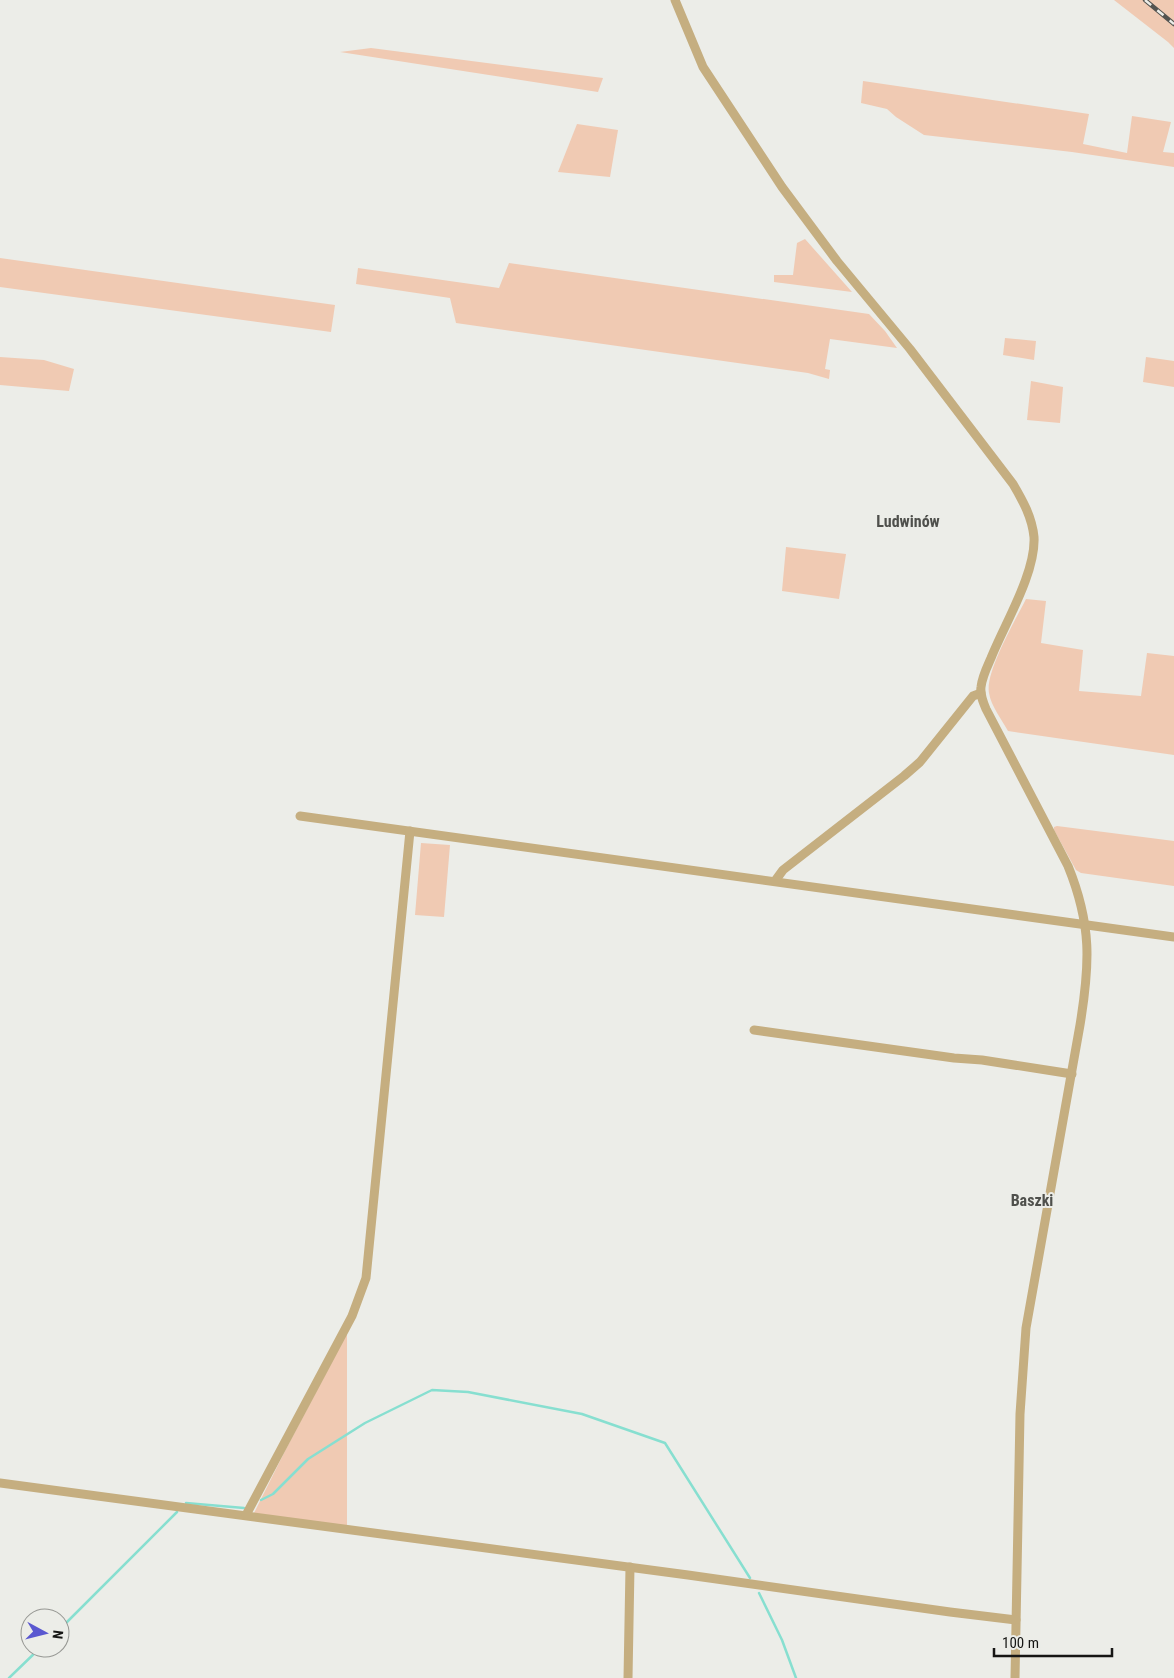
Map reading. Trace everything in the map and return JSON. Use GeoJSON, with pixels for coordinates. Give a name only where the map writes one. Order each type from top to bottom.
{"type":"FeatureCollection","features":[{"type":"Feature","properties":{"kind":"street"},"geometry":{"type":"LineString","coordinates":[[675,0],[703,67],[782,187],[837,261],[910,349],[1013,484],[1026,508],[1033,530],[1032,558],[1023,585],[986,668],[981,693],[986,709],[1068,866],[1080,899],[1086,924],[1088,952],[1086,983],[1072,1074],[1026,1328],[1020,1414],[1015,1678]]}},
{"type":"Feature","properties":{"kind":"street"},"geometry":{"type":"LineString","coordinates":[[775,882],[783,870],[920,762],[973,696],[981,693]]}},
{"type":"Feature","properties":{"kind":"street"},"geometry":{"type":"LineString","coordinates":[[300,816],[1174,937]]}},
{"type":"Feature","properties":{"kind":"street"},"geometry":{"type":"LineString","coordinates":[[246,1515],[352,1316],[366,1278],[410,831]]}},
{"type":"Feature","properties":{"kind":"street"},"geometry":{"type":"LineString","coordinates":[[754,1030],[954,1058],[982,1060],[1072,1074]]}},
{"type":"Feature","properties":{"kind":"street"},"geometry":{"type":"LineString","coordinates":[[0,1483],[1016,1620]]}},
{"type":"Feature","properties":{"kind":"street"},"geometry":{"type":"LineString","coordinates":[[628,1678],[630,1567]]}},
{"type":"Feature","properties":{"kind":"shaded area"},"geometry":{"type":"Polygon","coordinates":[[[1114,0],[1174,0],[1174,48],[1168,42],[1114,0]]]}},
{"type":"Feature","properties":{"kind":"shaded area"},"geometry":{"type":"Polygon","coordinates":[[[371,48],[603,78],[598,92],[340,52],[371,48]]]}},
{"type":"Feature","properties":{"kind":"shaded area"},"geometry":{"type":"Polygon","coordinates":[[[863,81],[1089,114],[1083,144],[1127,153],[1132,116],[1171,122],[1163,152],[1174,153],[1174,167],[1072,152],[924,135],[887,109],[861,103],[863,81]]]}},
{"type":"Feature","properties":{"kind":"shaded area"},"geometry":{"type":"Polygon","coordinates":[[[577,124],[618,130],[610,177],[558,172],[577,124]]]}},
{"type":"Feature","properties":{"kind":"shaded area"},"geometry":{"type":"Polygon","coordinates":[[[805,239],[852,292],[774,282],[774,275],[793,275],[797,243],[805,239]]]}},
{"type":"Feature","properties":{"kind":"shaded area"},"geometry":{"type":"Polygon","coordinates":[[[0,258],[335,305],[331,332],[0,287],[0,258]]]}},
{"type":"Feature","properties":{"kind":"shaded area"},"geometry":{"type":"Polygon","coordinates":[[[509,263],[869,314],[885,331],[897,348],[830,339],[825,369],[830,370],[829,379],[808,373],[456,323],[450,298],[356,284],[358,268],[499,288],[509,263]]]}},
{"type":"Feature","properties":{"kind":"shaded area"},"geometry":{"type":"Polygon","coordinates":[[[1005,338],[1036,341],[1034,360],[1003,355],[1005,338]]]}},
{"type":"Feature","properties":{"kind":"shaded area"},"geometry":{"type":"Polygon","coordinates":[[[0,357],[44,360],[74,369],[69,391],[0,385],[0,357]]]}},
{"type":"Feature","properties":{"kind":"shaded area"},"geometry":{"type":"Polygon","coordinates":[[[1146,357],[1174,361],[1174,387],[1143,382],[1146,357]]]}},
{"type":"Feature","properties":{"kind":"shaded area"},"geometry":{"type":"Polygon","coordinates":[[[1031,381],[1063,387],[1060,423],[1027,420],[1031,381]]]}},
{"type":"Feature","properties":{"kind":"shaded area"},"geometry":{"type":"Polygon","coordinates":[[[786,547],[846,554],[839,599],[782,591],[786,547]]]}},
{"type":"Feature","properties":{"kind":"shaded area"},"geometry":{"type":"Polygon","coordinates":[[[1026,599],[1046,601],[1041,643],[1083,650],[1079,691],[1141,696],[1147,653],[1174,656],[1174,755],[1008,731],[992,703],[989,684],[996,659],[1026,599]]]}},
{"type":"Feature","properties":{"kind":"shaded area"},"geometry":{"type":"Polygon","coordinates":[[[1054,827],[1174,841],[1174,886],[1081,873],[1076,870],[1054,830],[1054,827]]]}},
{"type":"Feature","properties":{"kind":"shaded area"},"geometry":{"type":"Polygon","coordinates":[[[421,843],[450,845],[444,917],[415,915],[421,843]]]}},
{"type":"Feature","properties":{"kind":"shaded area"},"geometry":{"type":"Polygon","coordinates":[[[347,1333],[347,1529],[251,1519],[286,1449],[347,1333]]]}},
{"type":"Feature","properties":{"kind":"waterway"},"geometry":{"type":"LineString","coordinates":[[261,1500],[273,1494],[308,1459],[365,1423],[432,1390],[468,1392],[582,1414],[665,1443],[750,1578]]}},
{"type":"Feature","properties":{"kind":"waterway"},"geometry":{"type":"LineString","coordinates":[[186,1503],[244,1508]]}},
{"type":"Feature","properties":{"kind":"waterway"},"geometry":{"type":"LineString","coordinates":[[70,1619],[177,1512]]}},
{"type":"Feature","properties":{"kind":"waterway"},"geometry":{"type":"LineString","coordinates":[[759,1593],[782,1640],[796,1678]]}},
{"type":"Feature","properties":{"kind":"waterway"},"geometry":{"type":"LineString","coordinates":[[9,1678],[30,1658]]}},
{"type":"Feature","properties":{"kind":"railway"},"geometry":{"type":"LineString","coordinates":[[1145,0],[1174,24]]}},
{"type":"Feature","properties":{"kind":"district","name":"Ludwinów"},"geometry":{"type":"Point","coordinates":[908,521]}},
{"type":"Feature","properties":{"kind":"district","name":"Baszki"},"geometry":{"type":"Point","coordinates":[1032,1200]}}]}
